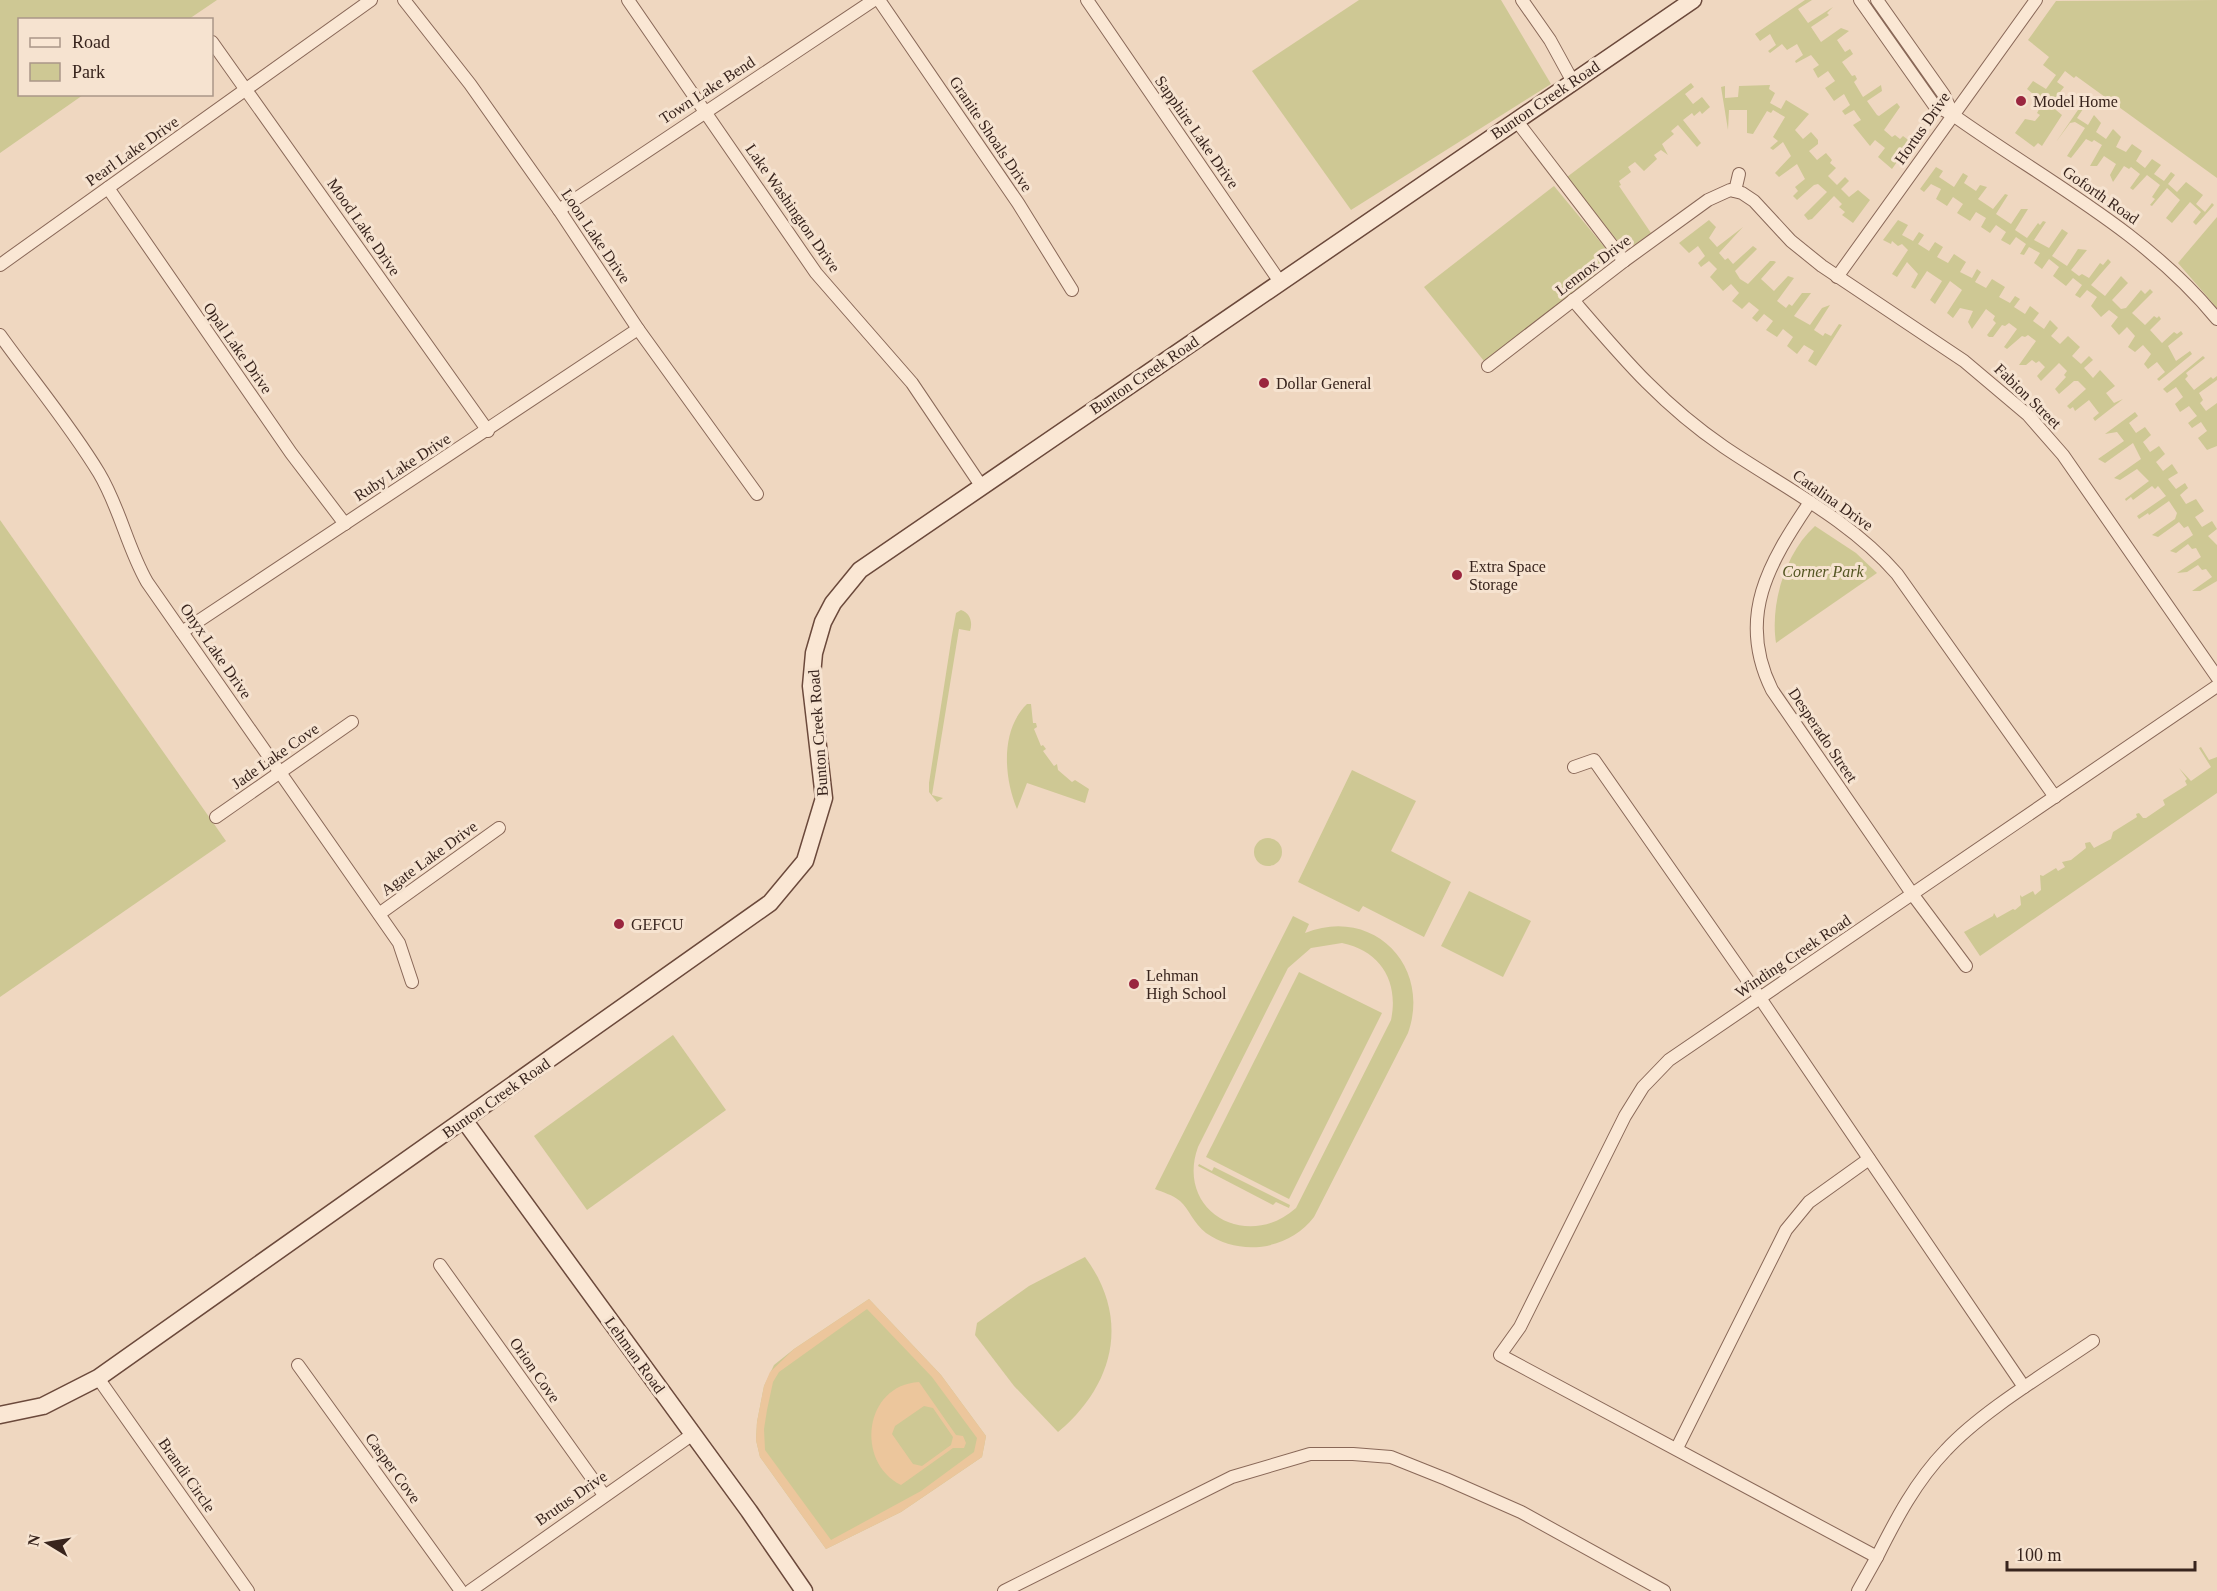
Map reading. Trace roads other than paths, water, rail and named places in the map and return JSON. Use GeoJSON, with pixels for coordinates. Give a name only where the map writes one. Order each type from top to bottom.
{"type":"FeatureCollection","features":[{"type":"Feature","properties":{"kind":"street","name":"Pearl Lake Drive"},"geometry":{"type":"LineString","coordinates":[[0,265],[247,91],[371,0]]}},
{"type":"Feature","properties":{"kind":"street","name":"Loon Lake Drive"},"geometry":{"type":"LineString","coordinates":[[404,0],[470,84],[639,329],[757,494]]}},
{"type":"Feature","properties":{"kind":"street","name":"Lake Washington Drive"},"geometry":{"type":"LineString","coordinates":[[628,0],[816,273],[912,383],[982,486]]}},
{"type":"Feature","properties":{"kind":"street","name":"Town Lake Bend"},"geometry":{"type":"LineString","coordinates":[[559,210],[705,110],[874,0]]}},
{"type":"Feature","properties":{"kind":"street","name":"Granite Shoals Drive"},"geometry":{"type":"LineString","coordinates":[[879,0],[1018,203],[1072,290]]}},
{"type":"Feature","properties":{"kind":"street","name":"Sapphire Lake Drive"},"geometry":{"type":"LineString","coordinates":[[1087,0],[1280,282]]}},
{"type":"Feature","properties":{"kind":"street"},"geometry":{"type":"LineString","coordinates":[[1522,0],[1550,40],[1573,82]]}},
{"type":"Feature","properties":{"kind":"street","name":"Bunton Creek Road"},"geometry":{"type":"LineString","coordinates":[[0,1415],[43,1406],[98,1378],[719,942],[771,903],[805,861],[824,798],[812,694],[814,653],[823,622],[833,603],[860,570],[1693,0]]}},
{"type":"Feature","properties":{"kind":"street","name":"Goforth Road"},"geometry":{"type":"LineString","coordinates":[[1860,0],[1934,105],[1953,115],[2120,227],[2193,289],[2217,319]]}},
{"type":"Feature","properties":{"kind":"street"},"geometry":{"type":"LineString","coordinates":[[1877,0],[1944,94],[1953,115]]}},
{"type":"Feature","properties":{"kind":"street","name":"Hortus Drive"},"geometry":{"type":"LineString","coordinates":[[1837,277],[2036,0]]}},
{"type":"Feature","properties":{"kind":"street","name":"Mood Lake Drive"},"geometry":{"type":"LineString","coordinates":[[213,43],[488,431]]}},
{"type":"Feature","properties":{"kind":"street"},"geometry":{"type":"LineString","coordinates":[[1516,120],[1624,261]]}},
{"type":"Feature","properties":{"kind":"street"},"geometry":{"type":"LineString","coordinates":[[1736,191],[1739,174]]}},
{"type":"Feature","properties":{"kind":"street","name":"Opal Lake Drive"},"geometry":{"type":"LineString","coordinates":[[108,188],[291,453],[345,524]]}},
{"type":"Feature","properties":{"kind":"street","name":"Fabion Street"},"geometry":{"type":"LineString","coordinates":[[1736,191],[1754,201],[1791,241],[1837,277],[1964,361],[2028,415],[2063,455],[2217,677]]}},
{"type":"Feature","properties":{"kind":"street","name":"Lennox Drive"},"geometry":{"type":"LineString","coordinates":[[1488,366],[1624,261],[1719,193],[1736,191]]}},
{"type":"Feature","properties":{"kind":"street","name":"Catalina Drive"},"geometry":{"type":"LineString","coordinates":[[1573,300],[1635,374],[1664,402],[1724,447],[1854,531],[1897,574],[2055,797]]}},
{"type":"Feature","properties":{"kind":"street","name":"Ruby Lake Drive"},"geometry":{"type":"LineString","coordinates":[[182,632],[639,329]]}},
{"type":"Feature","properties":{"kind":"street","name":"Onyx Lake Drive"},"geometry":{"type":"LineString","coordinates":[[0,335],[99,473],[116,507],[133,558],[399,943],[412,982]]}},
{"type":"Feature","properties":{"kind":"street","name":"Desperado Street"},"geometry":{"type":"LineString","coordinates":[[1810,502],[1771,564],[1761,588],[1757,615],[1762,669],[1779,700],[1913,895],[1966,966]]}},
{"type":"Feature","properties":{"kind":"street","name":"Winding Creek Road"},"geometry":{"type":"LineString","coordinates":[[1677,1448],[1500,1355],[1520,1327],[1625,1116],[1643,1087],[1669,1060],[2217,686]]}},
{"type":"Feature","properties":{"kind":"street","name":"Jade Lake Cove"},"geometry":{"type":"LineString","coordinates":[[216,817],[352,722]]}},
{"type":"Feature","properties":{"kind":"street"},"geometry":{"type":"LineString","coordinates":[[1574,767],[1594,760],[1760,998],[2024,1388]]}},
{"type":"Feature","properties":{"kind":"street","name":"Agate Lake Drive"},"geometry":{"type":"LineString","coordinates":[[379,914],[499,828]]}},
{"type":"Feature","properties":{"kind":"street","name":"Lehman Road"},"geometry":{"type":"LineString","coordinates":[[464,1120],[693,1434],[804,1591]]}},
{"type":"Feature","properties":{"kind":"street"},"geometry":{"type":"LineString","coordinates":[[1869,1159],[1809,1202],[1786,1230],[1677,1448],[1877,1557]]}},
{"type":"Feature","properties":{"kind":"street","name":"Orion Cove"},"geometry":{"type":"LineString","coordinates":[[440,1264],[604,1495]]}},
{"type":"Feature","properties":{"kind":"street"},"geometry":{"type":"LineString","coordinates":[[1858,1591],[1920,1481],[1947,1449],[2024,1388],[2092,1341]]}},
{"type":"Feature","properties":{"kind":"street","name":"Casper Cove"},"geometry":{"type":"LineString","coordinates":[[298,1365],[461,1591]]}},
{"type":"Feature","properties":{"kind":"street","name":"Brandi Circle"},"geometry":{"type":"LineString","coordinates":[[98,1378],[248,1591]]}},
{"type":"Feature","properties":{"kind":"street","name":"Brutus Drive"},"geometry":{"type":"LineString","coordinates":[[470,1591],[693,1434]]}},
{"type":"Feature","properties":{"kind":"street"},"geometry":{"type":"LineString","coordinates":[[1004,1591],[1232,1477],[1310,1454],[1353,1454],[1391,1457],[1521,1512],[1664,1591]]}},
{"type":"Feature","properties":{"kind":"place","name":"Model Home"},"geometry":{"type":"Point","coordinates":[2021,101]}},
{"type":"Feature","properties":{"kind":"place","name":"Dollar General"},"geometry":{"type":"Point","coordinates":[1264,383]}},
{"type":"Feature","properties":{"kind":"place","name":"Extra Space Storage"},"geometry":{"type":"Point","coordinates":[1457,575]}},
{"type":"Feature","properties":{"kind":"place","name":"GEFCU"},"geometry":{"type":"Point","coordinates":[619,924]}},
{"type":"Feature","properties":{"kind":"place","name":"Lehman High School"},"geometry":{"type":"Point","coordinates":[1134,984]}},
{"type":"Feature","properties":{"kind":"park label","name":"Corner Park"},"geometry":{"type":"Point","coordinates":[1823,571]}}]}
